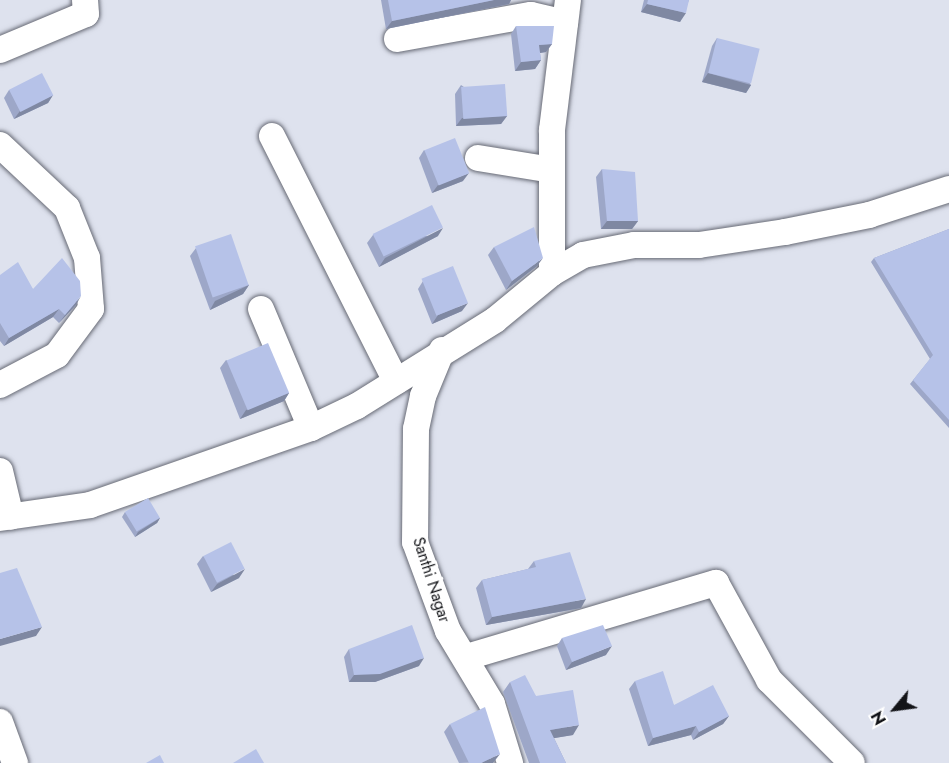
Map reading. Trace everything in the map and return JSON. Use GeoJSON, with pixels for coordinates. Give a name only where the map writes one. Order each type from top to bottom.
{"type":"FeatureCollection","features":[{"type":"Feature","properties":{"kind":"street"},"geometry":{"type":"LineString","coordinates":[[0,50],[86,14],[85,0]]}},
{"type":"Feature","properties":{"kind":"street"},"geometry":{"type":"LineString","coordinates":[[397,39],[531,15],[567,11],[552,171],[552,273]]}},
{"type":"Feature","properties":{"kind":"street"},"geometry":{"type":"LineString","coordinates":[[272,136],[396,382]]}},
{"type":"Feature","properties":{"kind":"street"},"geometry":{"type":"LineString","coordinates":[[0,145],[67,208],[87,258],[92,309],[57,355],[0,385]]}},
{"type":"Feature","properties":{"kind":"street"},"geometry":{"type":"LineString","coordinates":[[478,158],[552,171]]}},
{"type":"Feature","properties":{"kind":"street"},"geometry":{"type":"LineString","coordinates":[[0,471],[6,518],[90,506],[310,428],[396,382],[442,350],[495,320],[552,273],[597,251],[699,245],[785,232],[868,215],[949,189]]}},
{"type":"Feature","properties":{"kind":"street"},"geometry":{"type":"LineString","coordinates":[[261,309],[310,428]]}},
{"type":"Feature","properties":{"kind":"street","name":"Santhi Nagar"},"geometry":{"type":"LineString","coordinates":[[442,350],[423,396],[416,429],[415,542],[438,609],[492,704],[510,763]]}},
{"type":"Feature","properties":{"kind":"street"},"geometry":{"type":"LineString","coordinates":[[467,657],[716,583],[769,680],[852,763]]}},
{"type":"Feature","properties":{"kind":"street"},"geometry":{"type":"LineString","coordinates":[[0,722],[15,763]]}},
{"type":"Feature","properties":{"kind":"building"},"geometry":{"type":"Polygon","coordinates":[[[388,0],[494,0],[392,21],[388,0]]]}},
{"type":"Feature","properties":{"kind":"building"},"geometry":{"type":"Polygon","coordinates":[[[648,0],[689,0],[686,13],[647,4],[648,0]]]}},
{"type":"Feature","properties":{"kind":"building"},"geometry":{"type":"Polygon","coordinates":[[[516,26],[554,26],[552,44],[539,45],[541,60],[521,62],[516,26]]]}},
{"type":"Feature","properties":{"kind":"building"},"geometry":{"type":"Polygon","coordinates":[[[717,38],[760,49],[751,84],[708,73],[717,38]]]}},
{"type":"Feature","properties":{"kind":"building"},"geometry":{"type":"Polygon","coordinates":[[[42,73],[53,95],[20,112],[9,90],[42,73]]]}},
{"type":"Feature","properties":{"kind":"building"},"geometry":{"type":"Polygon","coordinates":[[[505,84],[507,116],[463,119],[461,87],[505,84]]]}},
{"type":"Feature","properties":{"kind":"building"},"geometry":{"type":"Polygon","coordinates":[[[455,138],[469,173],[439,186],[424,150],[455,138]]]}},
{"type":"Feature","properties":{"kind":"building"},"geometry":{"type":"Polygon","coordinates":[[[602,169],[635,172],[638,221],[607,221],[602,169]]]}},
{"type":"Feature","properties":{"kind":"building"},"geometry":{"type":"Polygon","coordinates":[[[432,205],[443,227],[384,256],[373,234],[432,205]]]}},
{"type":"Feature","properties":{"kind":"building"},"geometry":{"type":"Polygon","coordinates":[[[534,227],[543,258],[512,281],[494,247],[534,227]]]}},
{"type":"Feature","properties":{"kind":"building"},"geometry":{"type":"Polygon","coordinates":[[[949,229],[949,420],[913,380],[933,355],[874,258],[949,229]]]}},
{"type":"Feature","properties":{"kind":"building"},"geometry":{"type":"Polygon","coordinates":[[[231,234],[249,285],[213,297],[195,246],[231,234]]]}},
{"type":"Feature","properties":{"kind":"building"},"geometry":{"type":"Polygon","coordinates":[[[62,258],[80,281],[81,296],[65,315],[59,309],[9,338],[0,323],[0,275],[18,262],[33,289],[62,258]]]}},
{"type":"Feature","properties":{"kind":"building"},"geometry":{"type":"Polygon","coordinates":[[[453,266],[468,303],[436,316],[421,279],[453,266]]]}},
{"type":"Feature","properties":{"kind":"building"},"geometry":{"type":"Polygon","coordinates":[[[268,343],[289,393],[248,410],[227,361],[268,343]]]}},
{"type":"Feature","properties":{"kind":"building"},"geometry":{"type":"Polygon","coordinates":[[[148,498],[160,518],[137,532],[125,512],[148,498]]]}},
{"type":"Feature","properties":{"kind":"building"},"geometry":{"type":"Polygon","coordinates":[[[231,542],[245,569],[217,583],[203,556],[231,542]]]}},
{"type":"Feature","properties":{"kind":"building"},"geometry":{"type":"Polygon","coordinates":[[[570,552],[586,599],[492,617],[482,580],[536,567],[534,561],[570,552]]]}},
{"type":"Feature","properties":{"kind":"building"},"geometry":{"type":"Polygon","coordinates":[[[17,568],[42,627],[0,639],[0,573],[17,568]]]}},
{"type":"Feature","properties":{"kind":"building"},"geometry":{"type":"Polygon","coordinates":[[[412,625],[424,658],[380,674],[354,675],[349,649],[412,625]]]}},
{"type":"Feature","properties":{"kind":"building"},"geometry":{"type":"Polygon","coordinates":[[[603,625],[612,646],[572,662],[562,638],[603,625]]]}},
{"type":"Feature","properties":{"kind":"building"},"geometry":{"type":"Polygon","coordinates":[[[663,671],[674,705],[713,685],[729,716],[699,732],[696,726],[653,738],[635,681],[663,671]]]}},
{"type":"Feature","properties":{"kind":"building"},"geometry":{"type":"Polygon","coordinates":[[[525,675],[536,696],[573,690],[579,725],[550,730],[566,763],[540,763],[510,682],[525,675]]]}},
{"type":"Feature","properties":{"kind":"building"},"geometry":{"type":"Polygon","coordinates":[[[485,707],[500,754],[481,763],[469,763],[450,724],[485,707]]]}},
{"type":"Feature","properties":{"kind":"building"},"geometry":{"type":"Polygon","coordinates":[[[256,749],[264,763],[233,763],[256,749]]]}},
{"type":"Feature","properties":{"kind":"building"},"geometry":{"type":"Polygon","coordinates":[[[160,755],[164,763],[146,763],[160,755]]]}}]}
